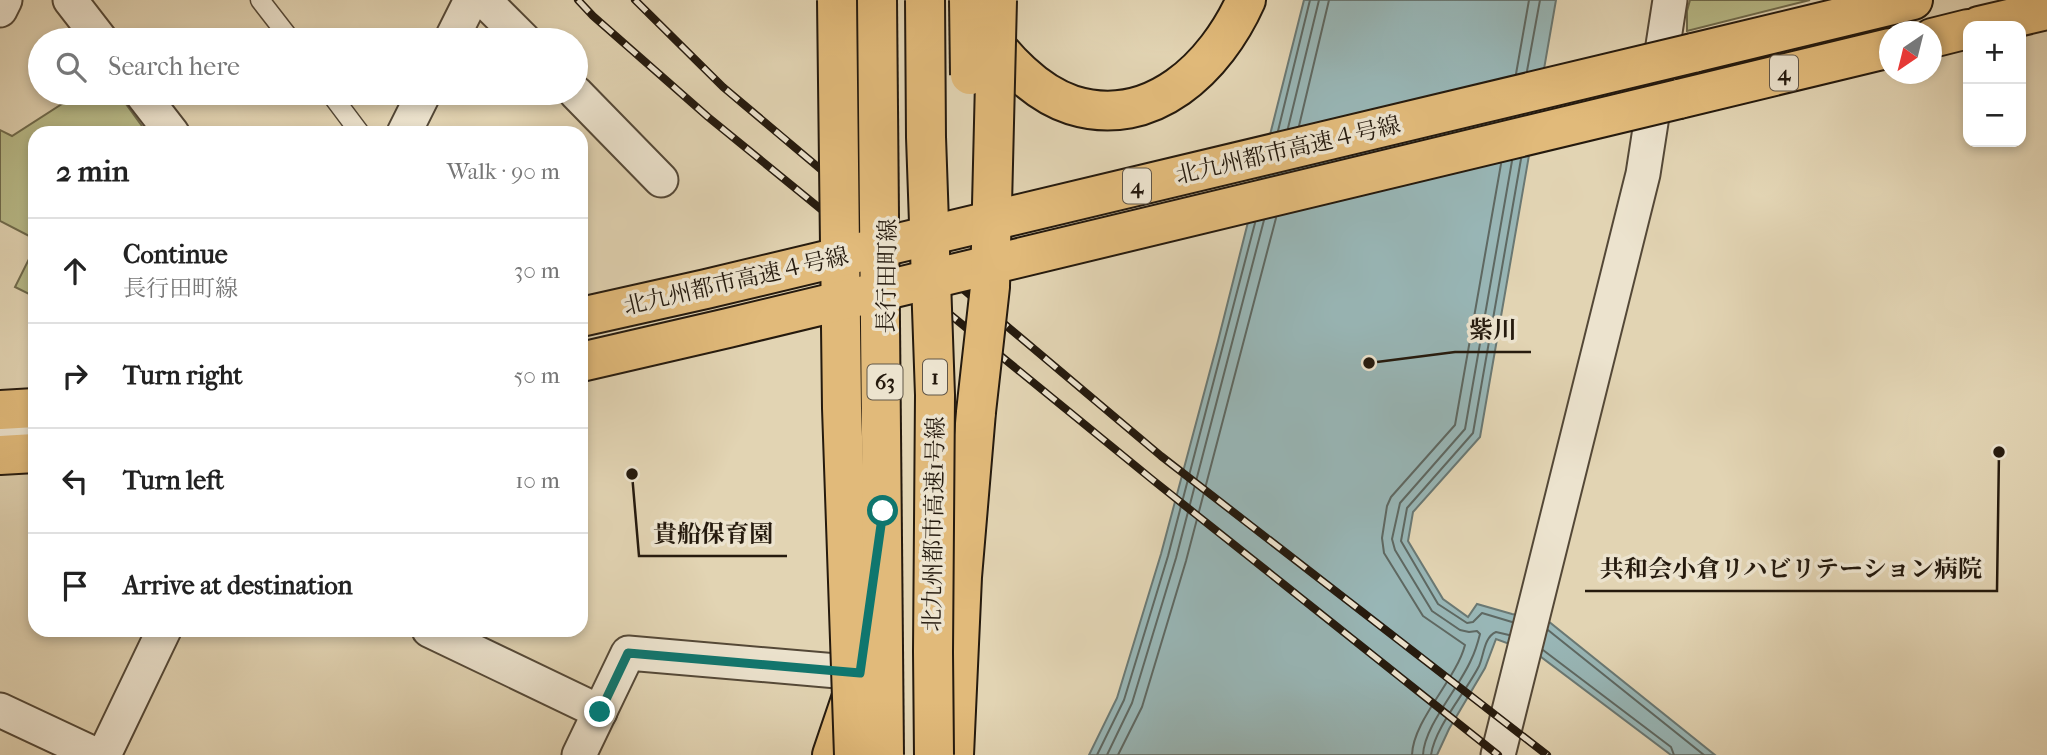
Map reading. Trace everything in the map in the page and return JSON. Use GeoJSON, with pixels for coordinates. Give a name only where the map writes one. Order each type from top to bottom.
{"type":"FeatureCollection","features":[{"type":"Feature","properties":{"kind":"main road"},"geometry":{"type":"LineString","coordinates":[[810,0],[842,408]]}},
{"type":"Feature","properties":{"kind":"main road"},"geometry":{"type":"LineString","coordinates":[[837,0],[842,408],[853,755]]}},
{"type":"Feature","properties":{"kind":"main road"},"geometry":{"type":"LineString","coordinates":[[877,0],[884,755]]}},
{"type":"Feature","properties":{"kind":"main road","name":"長行田町線"},"geometry":{"type":"LineString","coordinates":[[832,755],[860,673],[883,511],[893,0]]}},
{"type":"Feature","properties":{"kind":"main road","name":"北九州都市高速1号線"},"geometry":{"type":"LineString","coordinates":[[925,0],[926,137],[935,395],[934,755]]}},
{"type":"Feature","properties":{"kind":"main road"},"geometry":{"type":"LineString","coordinates":[[968,0],[982,28],[1012,64],[1040,88],[1071,105],[1102,111],[1132,109],[1161,99],[1193,76],[1217,49],[1247,0]]}},
{"type":"Feature","properties":{"kind":"main road"},"geometry":{"type":"LineString","coordinates":[[968,0],[976,412]]}},
{"type":"Feature","properties":{"kind":"main road"},"geometry":{"type":"LineString","coordinates":[[954,755],[962,577],[990,287],[997,0]]}},
{"type":"Feature","properties":{"kind":"main road","name":"北九州都市高速４号線"},"geometry":{"type":"LineString","coordinates":[[588,315],[1913,0]]}},
{"type":"Feature","properties":{"kind":"main road"},"geometry":{"type":"LineString","coordinates":[[2000,21],[2047,10]]}},
{"type":"Feature","properties":{"kind":"main road"},"geometry":{"type":"LineString","coordinates":[[1942,35],[1963,30]]}},
{"type":"Feature","properties":{"kind":"main road","name":"北九州都市高速４号線"},"geometry":{"type":"LineString","coordinates":[[588,360],[1879,50]]}},
{"type":"Feature","properties":{"kind":"main road"},"geometry":{"type":"LineString","coordinates":[[0,410],[28,408]]}},
{"type":"Feature","properties":{"kind":"main road"},"geometry":{"type":"LineString","coordinates":[[0,455],[28,453]]}},
{"type":"Feature","properties":{"kind":"street"},"geometry":{"type":"LineString","coordinates":[[0,10],[5,0]]}},
{"type":"Feature","properties":{"kind":"street"},"geometry":{"type":"LineString","coordinates":[[70,0],[92,28]]}},
{"type":"Feature","properties":{"kind":"street"},"geometry":{"type":"LineString","coordinates":[[457,28],[471,0]]}},
{"type":"Feature","properties":{"kind":"street"},"geometry":{"type":"LineString","coordinates":[[484,0],[512,28]]}},
{"type":"Feature","properties":{"kind":"street"},"geometry":{"type":"LineString","coordinates":[[1498,755],[1643,174],[1670,0]]}},
{"type":"Feature","properties":{"kind":"street"},"geometry":{"type":"LineString","coordinates":[[150,105],[167,126]]}},
{"type":"Feature","properties":{"kind":"street"},"geometry":{"type":"LineString","coordinates":[[408,126],[418,105]]}},
{"type":"Feature","properties":{"kind":"street"},"geometry":{"type":"LineString","coordinates":[[588,105],[662,180]]}},
{"type":"Feature","properties":{"kind":"street"},"geometry":{"type":"LineString","coordinates":[[0,425],[28,439]]}},
{"type":"Feature","properties":{"kind":"street"},"geometry":{"type":"LineString","coordinates":[[104,755],[161,637]]}},
{"type":"Feature","properties":{"kind":"street"},"geometry":{"type":"LineString","coordinates":[[444,637],[600,712]]}},
{"type":"Feature","properties":{"kind":"street"},"geometry":{"type":"LineString","coordinates":[[579,755],[628,653],[860,673]]}},
{"type":"Feature","properties":{"kind":"street"},"geometry":{"type":"LineString","coordinates":[[0,710],[96,755]]}},
{"type":"Feature","properties":{"kind":"lane"},"geometry":{"type":"LineString","coordinates":[[260,0],[281,28]]}},
{"type":"Feature","properties":{"kind":"lane"},"geometry":{"type":"LineString","coordinates":[[339,105],[355,126]]}},
{"type":"Feature","properties":{"kind":"green space"},"geometry":{"type":"Polygon","coordinates":[[[1690,0],[1810,0],[1687,31],[1690,0]]]}},
{"type":"Feature","properties":{"kind":"green space"},"geometry":{"type":"Polygon","coordinates":[[[60,105],[127,105],[142,126],[28,126],[28,235],[0,221],[0,130],[12,136],[60,105]]]}},
{"type":"Feature","properties":{"kind":"green space"},"geometry":{"type":"Polygon","coordinates":[[[28,261],[28,294],[15,287],[28,261]]]}},
{"type":"Feature","properties":{"kind":"water"},"geometry":{"type":"Polygon","coordinates":[[[1304,0],[1556,0],[1480,437],[1413,512],[1408,541],[1443,599],[1468,617],[1477,604],[1548,621],[1715,755],[1671,755],[1537,654],[1496,639],[1485,668],[1437,755],[1089,755],[1117,698],[1161,554],[1304,0]]]}},
{"type":"Feature","properties":{"kind":"railway"},"geometry":{"type":"LineString","coordinates":[[578,0],[708,117],[1154,481],[1498,755]]}},
{"type":"Feature","properties":{"kind":"railway"},"geometry":{"type":"LineString","coordinates":[[635,0],[723,87],[1161,456],[1547,755]]}},
{"type":"Feature","properties":{"kind":"place","name":"紫川"},"geometry":{"type":"Point","coordinates":[1369,363]}},
{"type":"Feature","properties":{"kind":"place","name":"共和会小倉リハビリテーション病院"},"geometry":{"type":"Point","coordinates":[1999,452]}},
{"type":"Feature","properties":{"kind":"place","name":"貴船保育園"},"geometry":{"type":"Point","coordinates":[632,474]}},
{"type":"Feature","properties":{"kind":"route"},"geometry":{"type":"LineString","coordinates":[[600,712],[628,653],[860,673],[883,511]]}}]}
